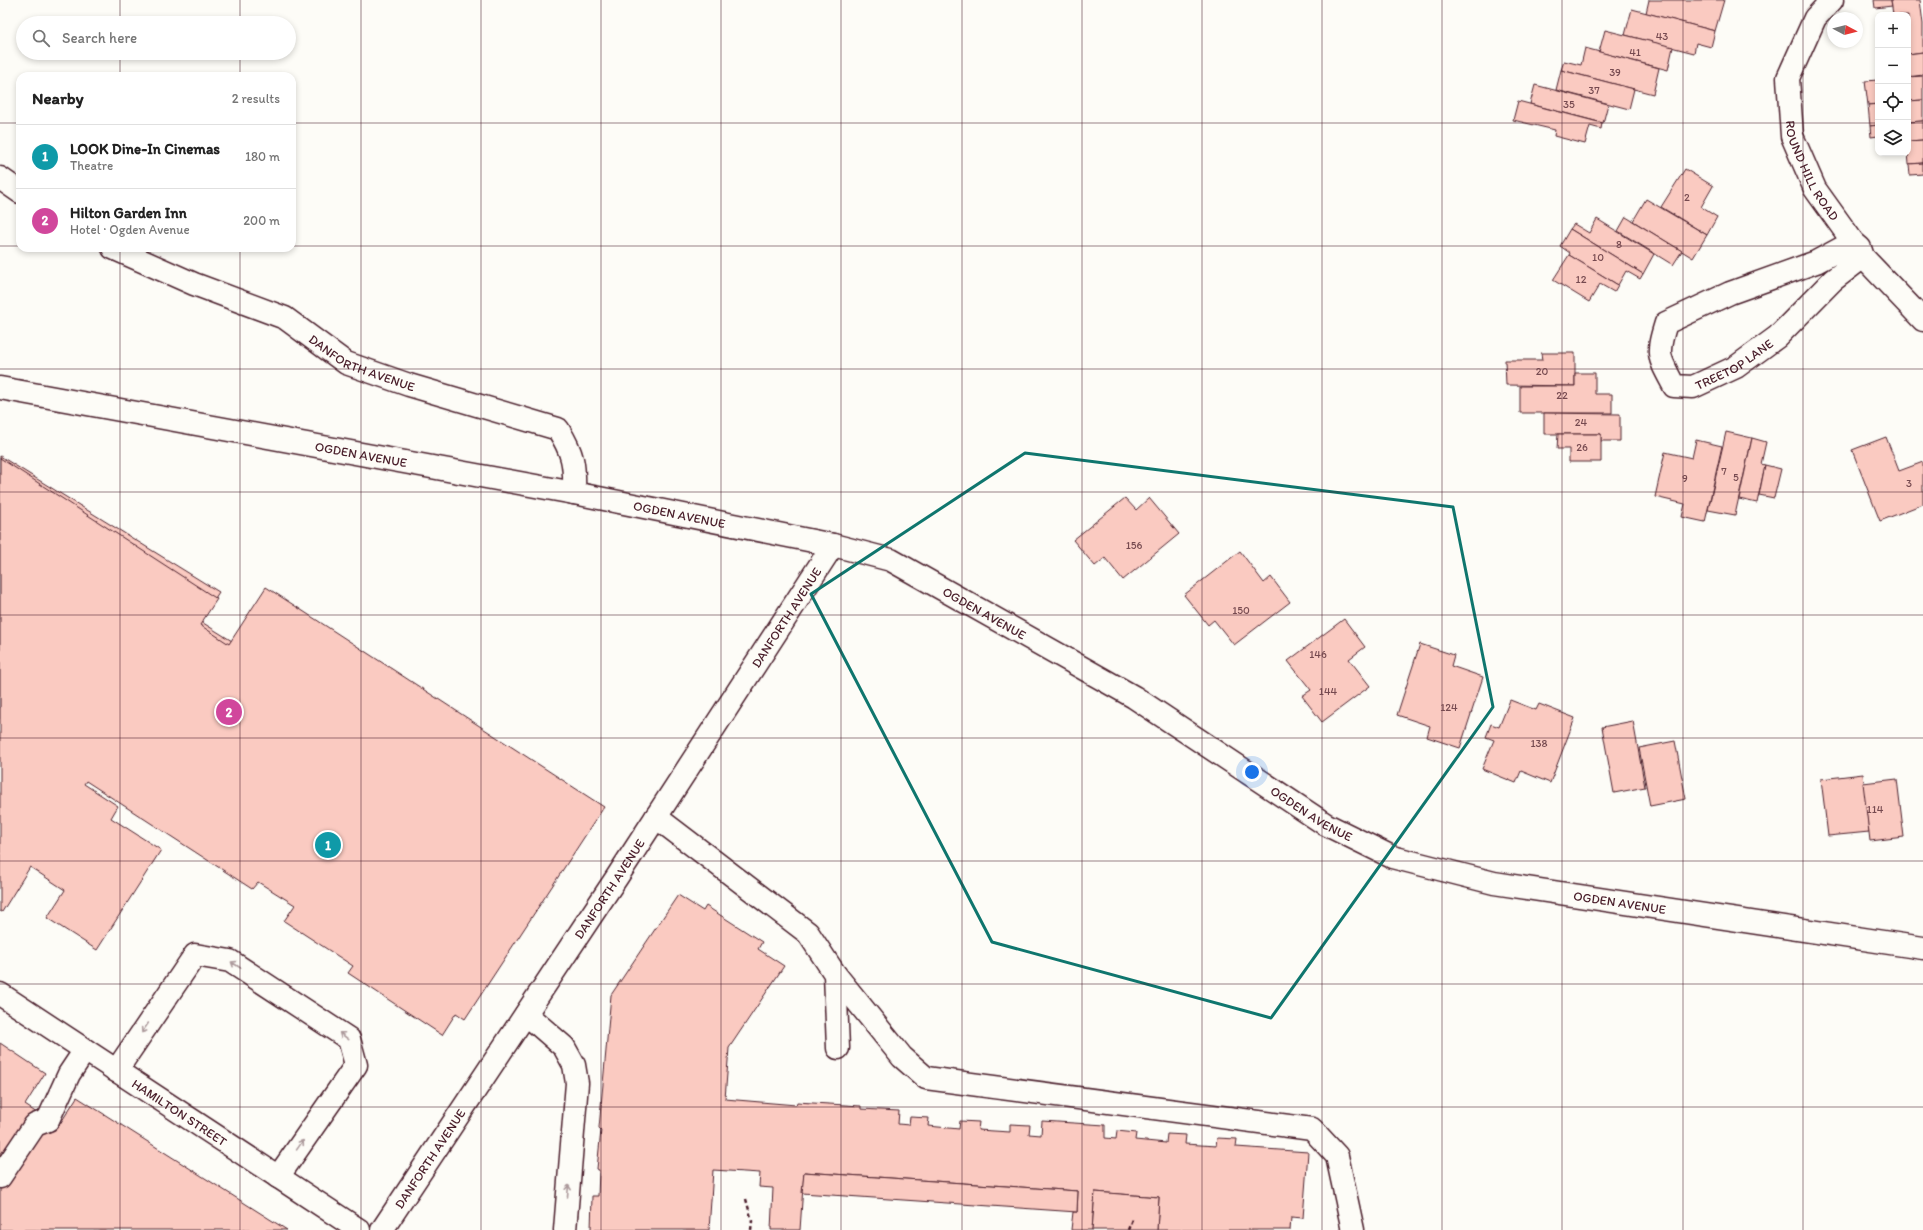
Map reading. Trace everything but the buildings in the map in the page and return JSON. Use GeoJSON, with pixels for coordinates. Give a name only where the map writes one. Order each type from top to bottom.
{"type":"FeatureCollection","features":[{"type":"Feature","properties":{"kind":"street","name":"ROUND HILL ROAD"},"geometry":{"type":"LineString","coordinates":[[1832,0],[1815,18],[1788,78],[1792,136],[1815,189],[1858,249],[1923,320]]}},
{"type":"Feature","properties":{"kind":"street"},"geometry":{"type":"LineString","coordinates":[[0,178],[16,189]]}},
{"type":"Feature","properties":{"kind":"street","name":"TREETOP LANE"},"geometry":{"type":"LineString","coordinates":[[1858,249],[1833,280],[1777,337],[1736,367],[1693,388],[1674,386],[1659,355],[1666,323],[1730,293],[1816,262],[1858,249]]}},
{"type":"Feature","properties":{"kind":"street","name":"DANFORTH AVENUE"},"geometry":{"type":"LineString","coordinates":[[122,252],[194,284],[285,318],[346,363],[409,385],[558,429],[569,446],[574,468],[574,493]]}},
{"type":"Feature","properties":{"kind":"street","name":"OGDEN AVENUE"},"geometry":{"type":"LineString","coordinates":[[0,388],[574,493],[833,545],[891,560],[1134,697],[1325,824],[1392,857],[1494,883],[1923,948]]}},
{"type":"Feature","properties":{"kind":"street","name":"DANFORTH AVENUE"},"geometry":{"type":"LineString","coordinates":[[382,1230],[656,817],[833,545]]}},
{"type":"Feature","properties":{"kind":"street"},"geometry":{"type":"LineString","coordinates":[[656,817],[808,933],[836,974],[902,1057],[926,1078],[1312,1129],[1337,1156],[1353,1230]]}},
{"type":"Feature","properties":{"kind":"street"},"geometry":{"type":"LineString","coordinates":[[116,1071],[195,956],[230,961],[349,1039],[356,1065],[278,1177]]}},
{"type":"Feature","properties":{"kind":"street"},"geometry":{"type":"LineString","coordinates":[[836,974],[838,1048]]}},
{"type":"Feature","properties":{"kind":"street","name":"HAMILTON STREET"},"geometry":{"type":"LineString","coordinates":[[0,994],[359,1230]]}},
{"type":"Feature","properties":{"kind":"street"},"geometry":{"type":"LineString","coordinates":[[526,1014],[564,1047],[574,1065],[577,1083],[565,1230]]}},
{"type":"Feature","properties":{"kind":"street"},"geometry":{"type":"LineString","coordinates":[[0,1177],[35,1125],[48,1120],[69,1074],[85,1050]]}},
{"type":"Feature","properties":{"kind":"path"},"geometry":{"type":"LineString","coordinates":[[746,1199],[752,1221],[751,1230]]}},
{"type":"Feature","properties":{"kind":"path"},"geometry":{"type":"LineString","coordinates":[[1128,1230],[1132,1219]]}},
{"type":"Feature","properties":{"kind":"highlighted area"},"geometry":{"type":"Polygon","coordinates":[[[1025,453],[1453,507],[1493,707],[1271,1018],[992,942],[811,594],[1025,453]]]}},
{"type":"Feature","properties":{"kind":"place","name":"Hilton Garden Inn"},"geometry":{"type":"Point","coordinates":[229,712]}},
{"type":"Feature","properties":{"kind":"place","name":"LOOK Dine-In Cinemas"},"geometry":{"type":"Point","coordinates":[328,845]}}]}
